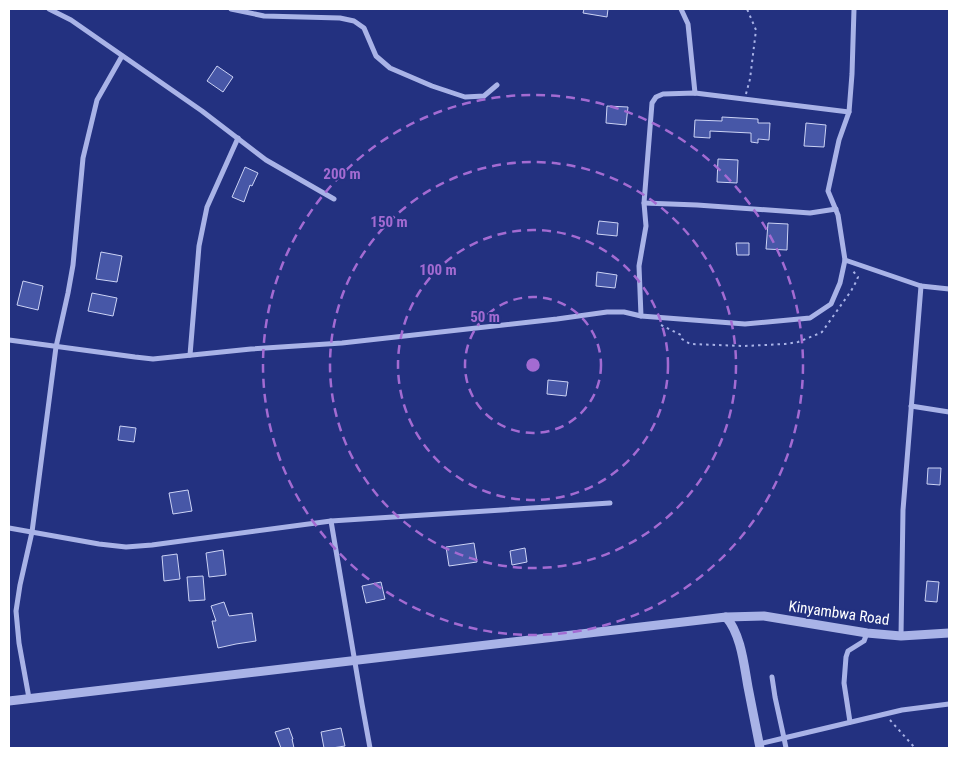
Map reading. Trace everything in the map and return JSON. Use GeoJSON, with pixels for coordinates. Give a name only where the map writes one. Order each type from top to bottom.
{"type":"FeatureCollection","features":[{"type":"Feature","properties":{"kind":"street"},"geometry":{"type":"LineString","coordinates":[[49,9],[72,20],[202,111],[266,160],[334,199]]}},
{"type":"Feature","properties":{"kind":"street"},"geometry":{"type":"LineString","coordinates":[[231,9],[264,16],[340,18],[354,21],[364,28],[376,56],[390,68],[432,86],[465,97],[484,96],[497,85]]}},
{"type":"Feature","properties":{"kind":"street"},"geometry":{"type":"LineString","coordinates":[[681,9],[688,24],[696,93]]}},
{"type":"Feature","properties":{"kind":"street"},"geometry":{"type":"LineString","coordinates":[[9,340],[153,358],[342,343],[606,312],[624,312],[641,316],[745,324],[810,318],[831,304],[840,283],[845,260],[838,215],[828,191],[839,140],[849,112],[854,9]]}},
{"type":"Feature","properties":{"kind":"street"},"geometry":{"type":"LineString","coordinates":[[29,698],[19,643],[16,610],[32,532],[56,347],[73,265],[84,158],[96,100],[122,56]]}},
{"type":"Feature","properties":{"kind":"street"},"geometry":{"type":"LineString","coordinates":[[641,316],[640,266],[646,226],[644,202],[652,103],[656,97],[663,94],[696,93],[849,112]]}},
{"type":"Feature","properties":{"kind":"street"},"geometry":{"type":"LineString","coordinates":[[190,355],[199,246],[207,207],[238,138]]}},
{"type":"Feature","properties":{"kind":"street"},"geometry":{"type":"LineString","coordinates":[[644,202],[810,213],[836,209]]}},
{"type":"Feature","properties":{"kind":"street"},"geometry":{"type":"LineString","coordinates":[[845,260],[921,286],[949,289]]}},
{"type":"Feature","properties":{"kind":"street"},"geometry":{"type":"LineString","coordinates":[[901,636],[903,510],[921,286]]}},
{"type":"Feature","properties":{"kind":"street"},"geometry":{"type":"LineString","coordinates":[[911,406],[949,412]]}},
{"type":"Feature","properties":{"kind":"street"},"geometry":{"type":"LineString","coordinates":[[9,528],[126,547],[331,521],[610,503]]}},
{"type":"Feature","properties":{"kind":"street"},"geometry":{"type":"LineString","coordinates":[[331,521],[370,748]]}},
{"type":"Feature","properties":{"kind":"street","name":"Kinyambwa Road"},"geometry":{"type":"LineString","coordinates":[[9,701],[726,617],[764,616],[868,633],[901,636],[949,633]]}},
{"type":"Feature","properties":{"kind":"street"},"geometry":{"type":"LineString","coordinates":[[726,617],[732,624],[738,640],[759,746],[784,738],[902,710],[949,704]]}},
{"type":"Feature","properties":{"kind":"street"},"geometry":{"type":"LineString","coordinates":[[850,722],[844,683],[846,657],[848,651],[864,641],[868,633]]}},
{"type":"Feature","properties":{"kind":"street"},"geometry":{"type":"LineString","coordinates":[[772,676],[774,697],[786,748]]}},
{"type":"Feature","properties":{"kind":"path"},"geometry":{"type":"LineString","coordinates":[[746,99],[756,30],[747,9]]}},
{"type":"Feature","properties":{"kind":"path"},"geometry":{"type":"LineString","coordinates":[[884,714],[916,748]]}},
{"type":"Feature","properties":{"kind":"building"},"geometry":{"type":"Polygon","coordinates":[[[584,9],[608,9],[607,17],[583,13],[584,9]]]}},
{"type":"Feature","properties":{"kind":"building"},"geometry":{"type":"Polygon","coordinates":[[[217,66],[233,77],[223,92],[207,81],[217,66]]]}},
{"type":"Feature","properties":{"kind":"building"},"geometry":{"type":"Polygon","coordinates":[[[607,106],[628,107],[626,125],[606,123],[607,106]]]}},
{"type":"Feature","properties":{"kind":"building"},"geometry":{"type":"Polygon","coordinates":[[[722,117],[758,119],[758,123],[770,123],[769,140],[758,139],[758,143],[751,142],[751,133],[710,131],[710,138],[694,137],[695,120],[722,121],[722,117]]]}},
{"type":"Feature","properties":{"kind":"building"},"geometry":{"type":"Polygon","coordinates":[[[806,123],[826,125],[824,147],[804,146],[806,123]]]}},
{"type":"Feature","properties":{"kind":"building"},"geometry":{"type":"Polygon","coordinates":[[[718,159],[738,160],[737,183],[717,182],[718,159]]]}},
{"type":"Feature","properties":{"kind":"building"},"geometry":{"type":"Polygon","coordinates":[[[245,167],[258,173],[252,186],[250,185],[244,202],[232,197],[245,167]]]}},
{"type":"Feature","properties":{"kind":"building"},"geometry":{"type":"Polygon","coordinates":[[[599,221],[618,223],[617,236],[597,234],[599,221]]]}},
{"type":"Feature","properties":{"kind":"building"},"geometry":{"type":"Polygon","coordinates":[[[768,223],[788,224],[787,250],[766,249],[768,223]]]}},
{"type":"Feature","properties":{"kind":"building"},"geometry":{"type":"Polygon","coordinates":[[[736,243],[749,243],[749,255],[737,255],[736,243]]]}},
{"type":"Feature","properties":{"kind":"building"},"geometry":{"type":"Polygon","coordinates":[[[101,252],[122,256],[117,282],[96,279],[101,252]]]}},
{"type":"Feature","properties":{"kind":"building"},"geometry":{"type":"Polygon","coordinates":[[[597,272],[617,275],[615,288],[596,286],[597,272]]]}},
{"type":"Feature","properties":{"kind":"building"},"geometry":{"type":"Polygon","coordinates":[[[23,281],[43,286],[38,310],[17,305],[23,281]]]}},
{"type":"Feature","properties":{"kind":"building"},"geometry":{"type":"Polygon","coordinates":[[[92,293],[117,298],[113,316],[88,311],[92,293]]]}},
{"type":"Feature","properties":{"kind":"building"},"geometry":{"type":"Polygon","coordinates":[[[548,380],[568,382],[566,396],[547,394],[548,380]]]}},
{"type":"Feature","properties":{"kind":"building"},"geometry":{"type":"Polygon","coordinates":[[[120,426],[136,428],[134,442],[118,440],[120,426]]]}},
{"type":"Feature","properties":{"kind":"building"},"geometry":{"type":"Polygon","coordinates":[[[928,468],[941,468],[940,485],[927,484],[928,468]]]}},
{"type":"Feature","properties":{"kind":"building"},"geometry":{"type":"Polygon","coordinates":[[[188,490],[192,511],[173,514],[169,493],[188,490]]]}},
{"type":"Feature","properties":{"kind":"building"},"geometry":{"type":"Polygon","coordinates":[[[474,543],[477,562],[449,566],[446,547],[474,543]]]}},
{"type":"Feature","properties":{"kind":"building"},"geometry":{"type":"Polygon","coordinates":[[[525,548],[527,562],[512,565],[510,551],[525,548]]]}},
{"type":"Feature","properties":{"kind":"building"},"geometry":{"type":"Polygon","coordinates":[[[223,550],[226,575],[209,577],[206,553],[223,550]]]}},
{"type":"Feature","properties":{"kind":"building"},"geometry":{"type":"Polygon","coordinates":[[[177,554],[180,579],[164,581],[162,556],[177,554]]]}},
{"type":"Feature","properties":{"kind":"building"},"geometry":{"type":"Polygon","coordinates":[[[203,576],[205,600],[189,601],[187,577],[203,576]]]}},
{"type":"Feature","properties":{"kind":"building"},"geometry":{"type":"Polygon","coordinates":[[[927,581],[939,582],[937,602],[925,601],[927,581]]]}},
{"type":"Feature","properties":{"kind":"building"},"geometry":{"type":"Polygon","coordinates":[[[381,582],[385,599],[366,603],[362,586],[381,582]]]}},
{"type":"Feature","properties":{"kind":"building"},"geometry":{"type":"Polygon","coordinates":[[[224,602],[229,616],[252,613],[256,641],[218,648],[212,621],[216,621],[211,606],[224,602]]]}},
{"type":"Feature","properties":{"kind":"building"},"geometry":{"type":"Polygon","coordinates":[[[289,728],[294,748],[281,748],[275,732],[289,728]]]}},
{"type":"Feature","properties":{"kind":"building"},"geometry":{"type":"Polygon","coordinates":[[[341,728],[345,746],[324,748],[321,732],[341,728]]]}}]}
